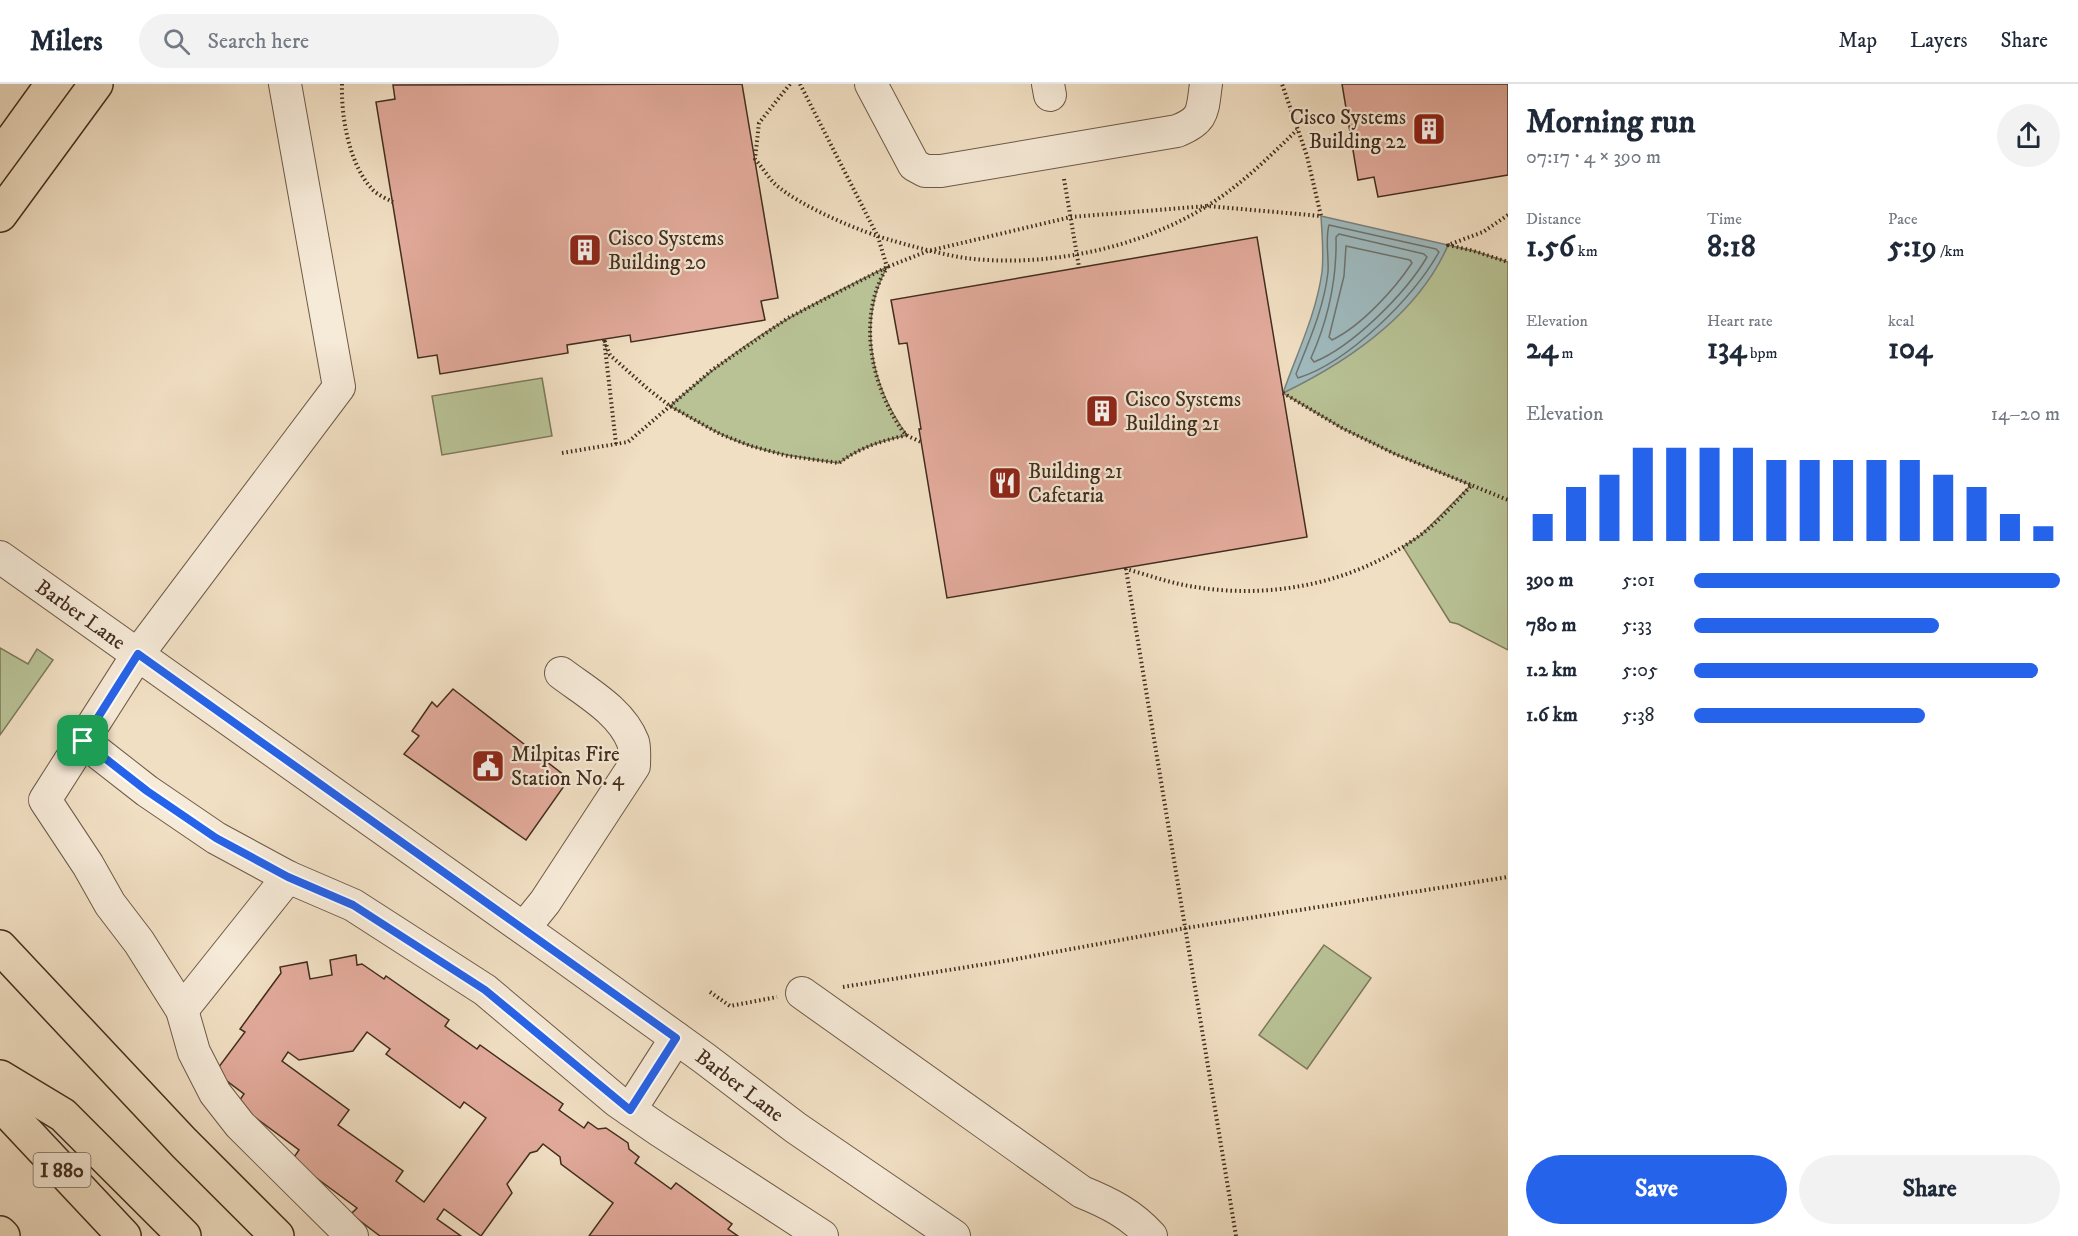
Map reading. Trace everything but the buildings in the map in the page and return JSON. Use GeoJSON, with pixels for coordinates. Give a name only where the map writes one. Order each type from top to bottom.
{"type":"FeatureCollection","features":[{"type":"Feature","properties":{"kind":"main road"},"geometry":{"type":"LineString","coordinates":[[0,215],[96,84]]}},
{"type":"Feature","properties":{"kind":"main road"},"geometry":{"type":"LineString","coordinates":[[0,947],[184,1143],[278,1236]]}},
{"type":"Feature","properties":{"kind":"main road"},"geometry":{"type":"LineString","coordinates":[[0,1077],[63,1115],[184,1236]]}},
{"type":"Feature","properties":{"kind":"main road","name":"I 880"},"geometry":{"type":"LineString","coordinates":[[0,1104],[124,1236]]}},
{"type":"Feature","properties":{"kind":"main road"},"geometry":{"type":"LineString","coordinates":[[0,1233],[3,1236]]}},
{"type":"Feature","properties":{"kind":"street"},"geometry":{"type":"LineString","coordinates":[[285,84],[339,387],[138,654],[45,800],[88,865],[110,904],[139,942],[182,1010],[194,1052],[205,1077],[225,1108],[352,1236]]}},
{"type":"Feature","properties":{"kind":"street"},"geometry":{"type":"LineString","coordinates":[[871,84],[914,165],[925,171],[940,171],[1177,131],[1192,124],[1201,113],[1206,84]]}},
{"type":"Feature","properties":{"kind":"street","name":"Barber Lane"},"geometry":{"type":"LineString","coordinates":[[0,557],[524,928],[796,1128],[954,1236]]}},
{"type":"Feature","properties":{"kind":"street"},"geometry":{"type":"LineString","coordinates":[[524,928],[545,902],[634,766],[634,744],[624,727],[608,709],[561,673]]}},
{"type":"Feature","properties":{"kind":"street"},"geometry":{"type":"LineString","coordinates":[[83,741],[147,791],[216,838],[288,877],[353,905],[485,990],[630,1110],[822,1236]]}},
{"type":"Feature","properties":{"kind":"street"},"geometry":{"type":"LineString","coordinates":[[182,1010],[288,877]]}},
{"type":"Feature","properties":{"kind":"street"},"geometry":{"type":"LineString","coordinates":[[802,993],[1082,1192],[1116,1206],[1140,1224],[1151,1236]]}},
{"type":"Feature","properties":{"kind":"street"},"geometry":{"type":"LineString","coordinates":[[630,1110],[676,1038]]}},
{"type":"Feature","properties":{"kind":"path"},"geometry":{"type":"LineString","coordinates":[[342,84],[343,110],[351,148],[361,171],[374,190],[393,202]]}},
{"type":"Feature","properties":{"kind":"path"},"geometry":{"type":"LineString","coordinates":[[790,84],[759,123],[755,159],[775,185],[846,224],[878,237],[928,251],[965,258],[999,261],[1035,259],[1077,254],[1142,238],[1207,206],[1260,166],[1297,130]]}},
{"type":"Feature","properties":{"kind":"path"},"geometry":{"type":"LineString","coordinates":[[800,84],[878,237],[887,267],[878,283],[873,308],[871,344],[873,362],[884,399],[906,435],[921,442]]}},
{"type":"Feature","properties":{"kind":"path"},"geometry":{"type":"LineString","coordinates":[[562,453],[628,442],[712,370],[752,341],[832,294],[887,267],[928,251],[1071,217],[1207,206],[1321,216],[1307,156],[1282,84]]}},
{"type":"Feature","properties":{"kind":"path"},"geometry":{"type":"LineString","coordinates":[[1508,215],[1483,232],[1448,245],[1508,262]]}},
{"type":"Feature","properties":{"kind":"path"},"geometry":{"type":"LineString","coordinates":[[616,444],[604,339],[610,356],[670,406],[720,434],[751,446],[788,456],[839,463],[867,446],[906,435]]}},
{"type":"Feature","properties":{"kind":"path"},"geometry":{"type":"LineString","coordinates":[[1283,393],[1342,428],[1395,454],[1508,500]]}},
{"type":"Feature","properties":{"kind":"path"},"geometry":{"type":"LineString","coordinates":[[1236,1236],[1126,569],[1185,585],[1219,589],[1274,590],[1309,586],[1365,568],[1390,556],[1421,535],[1472,485]]}},
{"type":"Feature","properties":{"kind":"path"},"geometry":{"type":"LineString","coordinates":[[710,992],[730,1006],[1011,960],[1186,928],[1508,877]]}},
{"type":"Feature","properties":{"kind":"green space"},"geometry":{"type":"Polygon","coordinates":[[[1448,245],[1508,262],[1508,650],[1450,622],[1403,547],[1421,535],[1471,485],[1395,454],[1342,428],[1283,393],[1344,359],[1379,332],[1411,299],[1438,263],[1448,245]]]}},
{"type":"Feature","properties":{"kind":"green space"},"geometry":{"type":"Polygon","coordinates":[[[887,267],[872,310],[872,353],[884,396],[907,435],[871,445],[839,463],[778,453],[748,445],[713,430],[670,406],[721,364],[770,330],[819,301],[887,267]]]}},
{"type":"Feature","properties":{"kind":"green space"},"geometry":{"type":"Polygon","coordinates":[[[542,378],[552,436],[442,455],[432,396],[542,378]]]}},
{"type":"Feature","properties":{"kind":"green space"},"geometry":{"type":"Polygon","coordinates":[[[0,648],[28,664],[37,649],[53,660],[0,735],[0,648]]]}},
{"type":"Feature","properties":{"kind":"green space"},"geometry":{"type":"Polygon","coordinates":[[[1324,945],[1371,978],[1307,1069],[1259,1035],[1324,945]]]}},
{"type":"Feature","properties":{"kind":"water"},"geometry":{"type":"Polygon","coordinates":[[[1321,216],[1448,245],[1435,270],[1419,293],[1379,333],[1332,366],[1283,393],[1311,319],[1319,288],[1323,258],[1321,216]]]}},
{"type":"Feature","properties":{"kind":"tram line"},"geometry":{"type":"LineString","coordinates":[[0,127],[31,84]]}},
{"type":"Feature","properties":{"kind":"place","name":"Cisco Systems Building 22"},"geometry":{"type":"Point","coordinates":[1429,129]}},
{"type":"Feature","properties":{"kind":"place","name":"Cisco Systems Building 20"},"geometry":{"type":"Point","coordinates":[585,250]}},
{"type":"Feature","properties":{"kind":"place","name":"Cisco Systems Building 21"},"geometry":{"type":"Point","coordinates":[1102,411]}},
{"type":"Feature","properties":{"kind":"place","name":"Building 21 Cafetaria"},"geometry":{"type":"Point","coordinates":[1005,483]}},
{"type":"Feature","properties":{"kind":"place","name":"Milpitas Fire Station No. 4"},"geometry":{"type":"Point","coordinates":[488,766]}},
{"type":"Feature","properties":{"kind":"route"},"geometry":{"type":"LineString","coordinates":[[138,654],[676,1038],[630,1110],[485,990],[353,905],[288,877],[216,838],[147,791],[83,741],[138,654]]}}]}
